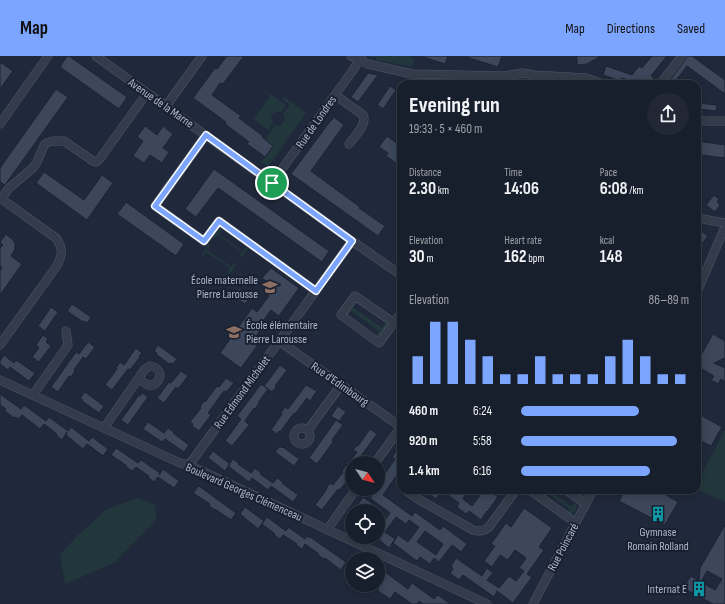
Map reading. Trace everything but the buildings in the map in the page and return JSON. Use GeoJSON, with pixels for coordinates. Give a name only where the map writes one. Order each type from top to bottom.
{"type":"FeatureCollection","features":[{"type":"Feature","properties":{"kind":"street"},"geometry":{"type":"LineString","coordinates":[[0,124],[48,56]]}},
{"type":"Feature","properties":{"kind":"street","name":"Avenue de la Marne"},"geometry":{"type":"LineString","coordinates":[[96,56],[147,93],[168,106],[272,183],[397,272]]}},
{"type":"Feature","properties":{"kind":"street"},"geometry":{"type":"LineString","coordinates":[[168,106],[202,56]]}},
{"type":"Feature","properties":{"kind":"street"},"geometry":{"type":"LineString","coordinates":[[351,56],[361,58],[368,64],[412,74],[503,80],[523,73],[586,78],[592,80]]}},
{"type":"Feature","properties":{"kind":"street"},"geometry":{"type":"LineString","coordinates":[[663,80],[682,56]]}},
{"type":"Feature","properties":{"kind":"street","name":"Rue de Londres"},"geometry":{"type":"LineString","coordinates":[[272,183],[361,58]]}},
{"type":"Feature","properties":{"kind":"street"},"geometry":{"type":"LineString","coordinates":[[0,345],[56,268],[62,256],[59,242],[56,238],[1,199],[9,188],[33,168],[45,144],[49,142],[58,140],[64,141],[96,162],[99,160],[147,93]]}},
{"type":"Feature","properties":{"kind":"street"},"geometry":{"type":"LineString","coordinates":[[335,95],[363,115],[364,118],[364,124],[349,144]]}},
{"type":"Feature","properties":{"kind":"street"},"geometry":{"type":"LineString","coordinates":[[701,120],[725,121]]}},
{"type":"Feature","properties":{"kind":"street"},"geometry":{"type":"LineString","coordinates":[[206,135],[155,206],[204,241],[219,221],[316,291]]}},
{"type":"Feature","properties":{"kind":"street"},"geometry":{"type":"LineString","coordinates":[[701,219],[725,223]]}},
{"type":"Feature","properties":{"kind":"street"},"geometry":{"type":"LineString","coordinates":[[701,283],[725,227]]}},
{"type":"Feature","properties":{"kind":"street","name":"Rue Edmond Michelet"},"geometry":{"type":"LineString","coordinates":[[189,465],[352,241]]}},
{"type":"Feature","properties":{"kind":"street"},"geometry":{"type":"LineString","coordinates":[[394,323],[355,296],[341,315],[379,343],[394,323],[397,319]]}},
{"type":"Feature","properties":{"kind":"street"},"geometry":{"type":"LineString","coordinates":[[33,395],[68,345],[66,331]]}},
{"type":"Feature","properties":{"kind":"street","name":"Rue d'Edimbourg"},"geometry":{"type":"LineString","coordinates":[[279,341],[397,424]]}},
{"type":"Feature","properties":{"kind":"street"},"geometry":{"type":"LineString","coordinates":[[104,428],[138,379]]}},
{"type":"Feature","properties":{"kind":"street","name":"Boulevard Georges Clémenceau"},"geometry":{"type":"LineString","coordinates":[[0,380],[180,463],[189,465],[487,604]]}},
{"type":"Feature","properties":{"kind":"street"},"geometry":{"type":"LineString","coordinates":[[308,430],[341,384]]}},
{"type":"Feature","properties":{"kind":"street"},"geometry":{"type":"LineString","coordinates":[[380,456],[397,433]]}},
{"type":"Feature","properties":{"kind":"street"},"geometry":{"type":"LineString","coordinates":[[410,494],[478,532],[486,530],[489,527],[513,494]]}},
{"type":"Feature","properties":{"kind":"street"},"geometry":{"type":"LineString","coordinates":[[536,494],[576,522]]}},
{"type":"Feature","properties":{"kind":"street"},"geometry":{"type":"LineString","coordinates":[[572,494],[586,504]]}},
{"type":"Feature","properties":{"kind":"street","name":"Rue Poincaré"},"geometry":{"type":"LineString","coordinates":[[533,604],[591,494]]}},
{"type":"Feature","properties":{"kind":"street"},"geometry":{"type":"LineString","coordinates":[[327,530],[351,496]]}},
{"type":"Feature","properties":{"kind":"green space"},"geometry":{"type":"Polygon","coordinates":[[[370,56],[411,56],[411,58],[415,59],[413,64],[409,66],[376,60],[376,57],[373,59],[370,56]]]}},
{"type":"Feature","properties":{"kind":"green space"},"geometry":{"type":"Polygon","coordinates":[[[265,91],[286,105],[281,112],[276,112],[272,115],[271,118],[273,123],[268,130],[254,119],[270,96],[264,92],[265,91]]]}},
{"type":"Feature","properties":{"kind":"green space"},"geometry":{"type":"Polygon","coordinates":[[[284,97],[306,113],[268,167],[261,162],[273,146],[265,140],[275,125],[281,125],[285,119],[283,114],[290,105],[282,99],[284,97]]]}},
{"type":"Feature","properties":{"kind":"green space"},"geometry":{"type":"Polygon","coordinates":[[[220,228],[222,229],[219,234],[243,251],[246,247],[248,248],[242,257],[239,257],[242,252],[218,235],[215,239],[214,238],[213,236],[220,228]]]}},
{"type":"Feature","properties":{"kind":"green space"},"geometry":{"type":"Polygon","coordinates":[[[209,244],[210,245],[207,250],[231,267],[234,263],[236,264],[230,274],[227,273],[230,268],[206,252],[203,256],[202,255],[209,244]]]}},
{"type":"Feature","properties":{"kind":"green space"},"geometry":{"type":"Polygon","coordinates":[[[355,302],[357,302],[353,307],[382,328],[385,323],[387,324],[379,337],[376,336],[379,331],[351,311],[347,316],[346,315],[355,302]]]}},
{"type":"Feature","properties":{"kind":"green space"},"geometry":{"type":"Polygon","coordinates":[[[725,430],[725,502],[701,491],[701,475],[725,430]]]}},
{"type":"Feature","properties":{"kind":"green space"},"geometry":{"type":"Polygon","coordinates":[[[549,494],[554,494],[572,507],[575,502],[577,506],[575,511],[571,514],[567,513],[570,509],[549,494]]]}},
{"type":"Feature","properties":{"kind":"green space"},"geometry":{"type":"Polygon","coordinates":[[[138,498],[155,505],[156,520],[114,563],[65,584],[60,555],[77,536],[107,509],[138,498]]]}},
{"type":"Feature","properties":{"kind":"place","name":"École maternelle Pierre Larousse"},"geometry":{"type":"Point","coordinates":[270,287]}},
{"type":"Feature","properties":{"kind":"place","name":"École élémentaire Pierre Larousse"},"geometry":{"type":"Point","coordinates":[234,332]}},
{"type":"Feature","properties":{"kind":"place","name":"Gymnase Romain Rolland"},"geometry":{"type":"Point","coordinates":[658,514]}},
{"type":"Feature","properties":{"kind":"place","name":"Internat E"},"geometry":{"type":"Point","coordinates":[699,589]}},
{"type":"Feature","properties":{"kind":"route"},"geometry":{"type":"LineString","coordinates":[[206,135],[272,183],[352,241],[316,291],[219,221],[204,241],[155,206],[206,135]]}}]}
